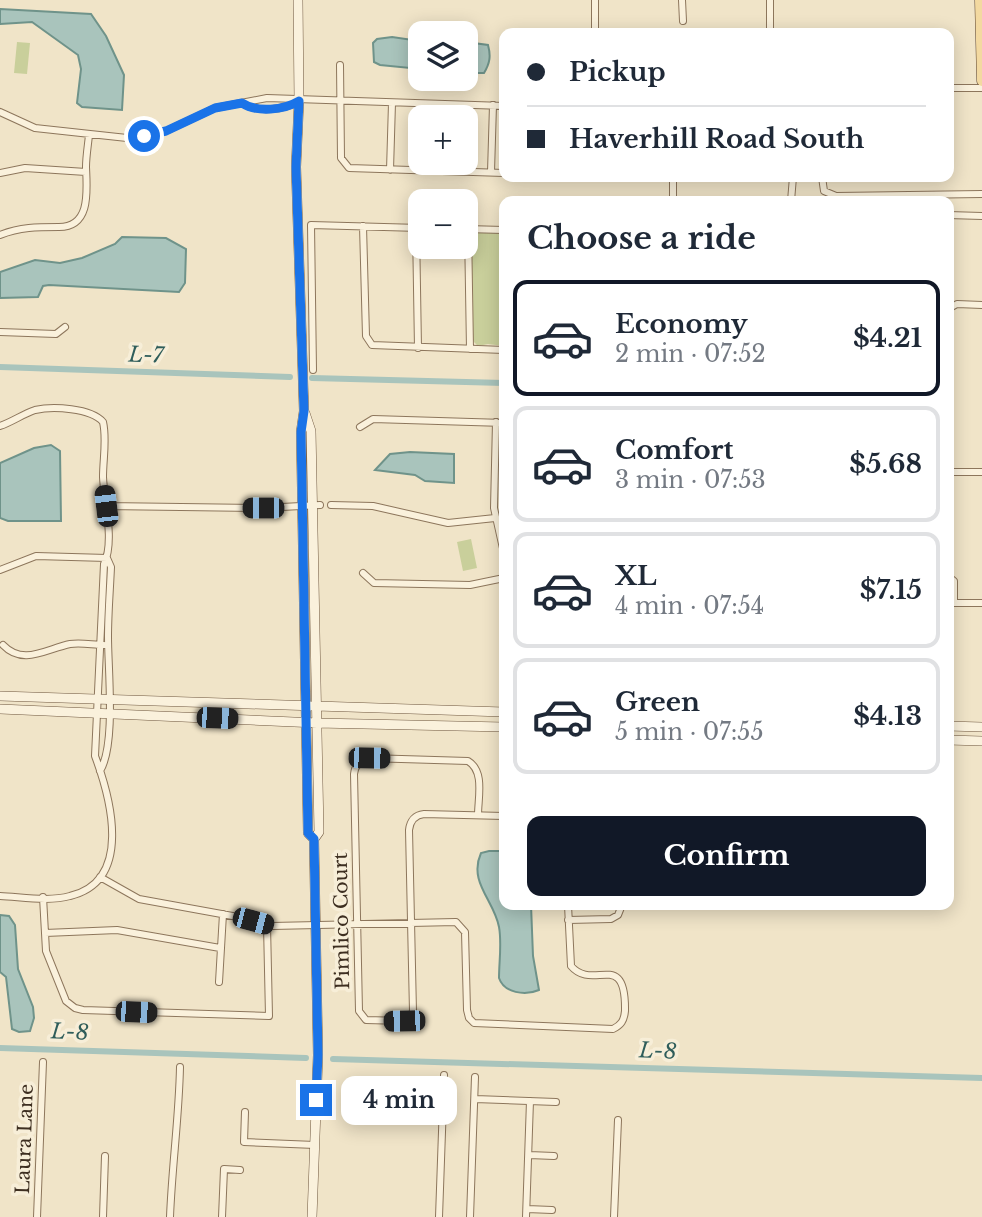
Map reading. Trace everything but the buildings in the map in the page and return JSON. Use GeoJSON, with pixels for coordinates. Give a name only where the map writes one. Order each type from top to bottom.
{"type":"FeatureCollection","features":[{"type":"Feature","properties":{"kind":"main road"},"geometry":{"type":"LineString","coordinates":[[981,2],[982,81]]}},
{"type":"Feature","properties":{"kind":"street"},"geometry":{"type":"LineString","coordinates":[[298,0],[299,101],[296,167],[304,411],[311,431],[319,832],[314,839],[318,1055],[312,1217]]}},
{"type":"Feature","properties":{"kind":"street"},"geometry":{"type":"LineString","coordinates":[[595,0],[595,28]]}},
{"type":"Feature","properties":{"kind":"street"},"geometry":{"type":"LineString","coordinates":[[682,0],[683,21]]}},
{"type":"Feature","properties":{"kind":"street"},"geometry":{"type":"LineString","coordinates":[[769,0],[770,28]]}},
{"type":"Feature","properties":{"kind":"street"},"geometry":{"type":"LineString","coordinates":[[340,65],[343,163],[349,168],[408,170]]}},
{"type":"Feature","properties":{"kind":"street"},"geometry":{"type":"LineString","coordinates":[[954,88],[982,88]]}},
{"type":"Feature","properties":{"kind":"street"},"geometry":{"type":"LineString","coordinates":[[1,114],[35,128],[127,138],[166,131],[215,108],[267,98],[499,106]]}},
{"type":"Feature","properties":{"kind":"street"},"geometry":{"type":"LineString","coordinates":[[390,170],[392,103]]}},
{"type":"Feature","properties":{"kind":"street"},"geometry":{"type":"LineString","coordinates":[[491,172],[493,105]]}},
{"type":"Feature","properties":{"kind":"street"},"geometry":{"type":"LineString","coordinates":[[0,235],[20,228],[63,228],[75,224],[84,212],[89,135]]}},
{"type":"Feature","properties":{"kind":"street"},"geometry":{"type":"LineString","coordinates":[[0,173],[24,168],[86,172]]}},
{"type":"Feature","properties":{"kind":"street"},"geometry":{"type":"LineString","coordinates":[[478,172],[499,173]]}},
{"type":"Feature","properties":{"kind":"street"},"geometry":{"type":"LineString","coordinates":[[823,182],[824,191],[836,196],[982,194]]}},
{"type":"Feature","properties":{"kind":"street"},"geometry":{"type":"LineString","coordinates":[[954,215],[982,216]]}},
{"type":"Feature","properties":{"kind":"street"},"geometry":{"type":"LineString","coordinates":[[313,370],[311,225],[408,228]]}},
{"type":"Feature","properties":{"kind":"street"},"geometry":{"type":"LineString","coordinates":[[363,226],[366,335],[369,343],[375,347],[499,350]]}},
{"type":"Feature","properties":{"kind":"street"},"geometry":{"type":"LineString","coordinates":[[478,229],[499,230]]}},
{"type":"Feature","properties":{"kind":"street"},"geometry":{"type":"LineString","coordinates":[[418,259],[418,348]]}},
{"type":"Feature","properties":{"kind":"street"},"geometry":{"type":"LineString","coordinates":[[468,259],[470,349]]}},
{"type":"Feature","properties":{"kind":"street"},"geometry":{"type":"LineString","coordinates":[[954,306],[982,304]]}},
{"type":"Feature","properties":{"kind":"street"},"geometry":{"type":"LineString","coordinates":[[0,332],[56,334],[65,327]]}},
{"type":"Feature","properties":{"kind":"street"},"geometry":{"type":"LineString","coordinates":[[0,426],[36,410],[81,411],[96,415],[104,427],[107,558],[104,564],[105,645],[103,699],[98,712],[95,756],[113,843],[110,859],[100,877],[89,887],[71,896],[0,896]]}},
{"type":"Feature","properties":{"kind":"street"},"geometry":{"type":"LineString","coordinates":[[360,428],[373,419],[499,422]]}},
{"type":"Feature","properties":{"kind":"street"},"geometry":{"type":"LineString","coordinates":[[496,422],[495,518],[499,534]]}},
{"type":"Feature","properties":{"kind":"street"},"geometry":{"type":"LineString","coordinates":[[954,472],[982,472]]}},
{"type":"Feature","properties":{"kind":"street"},"geometry":{"type":"LineString","coordinates":[[331,505],[373,506],[448,523],[495,518]]}},
{"type":"Feature","properties":{"kind":"street"},"geometry":{"type":"LineString","coordinates":[[106,506],[312,506]]}},
{"type":"Feature","properties":{"kind":"street"},"geometry":{"type":"LineString","coordinates":[[312,506],[306,722],[308,833],[314,839]]}},
{"type":"Feature","properties":{"kind":"street"},"geometry":{"type":"LineString","coordinates":[[0,570],[36,556],[107,558]]}},
{"type":"Feature","properties":{"kind":"street"},"geometry":{"type":"LineString","coordinates":[[363,573],[374,583],[470,585],[499,579]]}},
{"type":"Feature","properties":{"kind":"street"},"geometry":{"type":"LineString","coordinates":[[954,603],[982,603]]}},
{"type":"Feature","properties":{"kind":"street"},"geometry":{"type":"LineString","coordinates":[[3,645],[11,653],[21,655],[36,654],[70,644],[105,645]]}},
{"type":"Feature","properties":{"kind":"street"},"geometry":{"type":"LineString","coordinates":[[0,695],[499,712]]}},
{"type":"Feature","properties":{"kind":"street"},"geometry":{"type":"LineString","coordinates":[[100,771],[107,760],[108,713],[103,699]]}},
{"type":"Feature","properties":{"kind":"street"},"geometry":{"type":"LineString","coordinates":[[0,709],[317,723],[499,726]]}},
{"type":"Feature","properties":{"kind":"street"},"geometry":{"type":"LineString","coordinates":[[954,726],[982,727]]}},
{"type":"Feature","properties":{"kind":"street"},"geometry":{"type":"LineString","coordinates":[[954,740],[982,741]]}},
{"type":"Feature","properties":{"kind":"street","name":"Pimlico Court"},"geometry":{"type":"LineString","coordinates":[[478,815],[478,772],[468,761],[369,758],[358,763],[354,774],[361,1014],[370,1022],[404,1021],[413,1012],[411,822],[416,816],[424,814],[499,816]]}},
{"type":"Feature","properties":{"kind":"street"},"geometry":{"type":"LineString","coordinates":[[100,877],[139,900],[223,914],[267,925],[450,921],[462,926],[465,932],[467,1010],[474,1023],[616,1027],[625,1014],[624,986],[620,979],[613,975],[584,974],[573,969],[569,962],[568,910]]}},
{"type":"Feature","properties":{"kind":"street"},"geometry":{"type":"LineString","coordinates":[[43,897],[47,951],[64,997],[68,1004],[79,1010],[269,1016],[267,925]]}},
{"type":"Feature","properties":{"kind":"street"},"geometry":{"type":"LineString","coordinates":[[568,920],[611,919],[618,915],[620,910]]}},
{"type":"Feature","properties":{"kind":"street"},"geometry":{"type":"LineString","coordinates":[[219,982],[223,914]]}},
{"type":"Feature","properties":{"kind":"street"},"geometry":{"type":"LineString","coordinates":[[45,933],[117,930],[220,948]]}},
{"type":"Feature","properties":{"kind":"street","name":"Laura Lane"},"geometry":{"type":"LineString","coordinates":[[37,1217],[43,1062]]}},
{"type":"Feature","properties":{"kind":"street"},"geometry":{"type":"LineString","coordinates":[[170,1217],[173,1146],[179,1122],[180,1067]]}},
{"type":"Feature","properties":{"kind":"street"},"geometry":{"type":"LineString","coordinates":[[439,1217],[444,1075]]}},
{"type":"Feature","properties":{"kind":"street"},"geometry":{"type":"LineString","coordinates":[[470,1217],[475,1077]]}},
{"type":"Feature","properties":{"kind":"street"},"geometry":{"type":"LineString","coordinates":[[475,1098],[556,1102]]}},
{"type":"Feature","properties":{"kind":"street"},"geometry":{"type":"LineString","coordinates":[[530,1101],[526,1213],[552,1210]]}},
{"type":"Feature","properties":{"kind":"street"},"geometry":{"type":"LineString","coordinates":[[245,1112],[244,1142],[315,1145]]}},
{"type":"Feature","properties":{"kind":"street"},"geometry":{"type":"LineString","coordinates":[[614,1217],[618,1120]]}},
{"type":"Feature","properties":{"kind":"street"},"geometry":{"type":"LineString","coordinates":[[529,1155],[554,1156]]}},
{"type":"Feature","properties":{"kind":"street"},"geometry":{"type":"LineString","coordinates":[[103,1217],[105,1156]]}},
{"type":"Feature","properties":{"kind":"street"},"geometry":{"type":"LineString","coordinates":[[222,1217],[224,1169],[240,1170]]}},
{"type":"Feature","properties":{"kind":"green space"},"geometry":{"type":"Polygon","coordinates":[[[17,42],[30,43],[27,74],[14,73],[17,42]]]}},
{"type":"Feature","properties":{"kind":"green space"},"geometry":{"type":"Polygon","coordinates":[[[478,231],[499,232],[499,345],[478,346],[473,341],[471,259],[478,259],[478,231]]]}},
{"type":"Feature","properties":{"kind":"green space"},"geometry":{"type":"Polygon","coordinates":[[[471,539],[477,568],[463,571],[457,542],[471,539]]]}},
{"type":"Feature","properties":{"kind":"water"},"geometry":{"type":"Polygon","coordinates":[[[0,9],[91,14],[106,36],[124,75],[122,110],[82,107],[77,103],[81,69],[78,55],[32,22],[0,24],[0,9]]]}},
{"type":"Feature","properties":{"kind":"water"},"geometry":{"type":"Polygon","coordinates":[[[392,37],[408,39],[408,68],[374,62],[373,43],[377,39],[392,37]]]}},
{"type":"Feature","properties":{"kind":"water"},"geometry":{"type":"Polygon","coordinates":[[[478,44],[488,45],[488,66],[484,73],[478,73],[478,44]]]}},
{"type":"Feature","properties":{"kind":"water"},"geometry":{"type":"Polygon","coordinates":[[[122,237],[166,238],[186,249],[185,283],[179,292],[49,285],[43,286],[38,297],[0,298],[0,272],[35,260],[60,263],[82,258],[115,244],[122,237]]]}},
{"type":"Feature","properties":{"kind":"water"},"geometry":{"type":"Polygon","coordinates":[[[51,445],[60,451],[61,521],[8,521],[0,518],[0,463],[34,448],[51,445]]]}},
{"type":"Feature","properties":{"kind":"water"},"geometry":{"type":"Polygon","coordinates":[[[390,454],[454,454],[454,483],[425,481],[415,475],[375,470],[390,454]]]}},
{"type":"Feature","properties":{"kind":"water"},"geometry":{"type":"Polygon","coordinates":[[[499,851],[499,910],[531,910],[533,956],[539,990],[516,992],[505,987],[499,978],[499,927],[480,882],[478,863],[481,853],[499,851]]]}},
{"type":"Feature","properties":{"kind":"water"},"geometry":{"type":"Polygon","coordinates":[[[0,915],[9,916],[15,925],[18,969],[33,1007],[34,1018],[30,1031],[19,1032],[12,1029],[6,977],[0,972],[0,915]]]}},
{"type":"Feature","properties":{"kind":"waterway","name":"L-7"},"geometry":{"type":"LineString","coordinates":[[0,367],[290,377]]}},
{"type":"Feature","properties":{"kind":"waterway","name":"L-7"},"geometry":{"type":"LineString","coordinates":[[312,378],[499,383]]}},
{"type":"Feature","properties":{"kind":"waterway","name":"L-8"},"geometry":{"type":"LineString","coordinates":[[0,1048],[306,1058]]}},
{"type":"Feature","properties":{"kind":"waterway","name":"L-8"},"geometry":{"type":"LineString","coordinates":[[333,1059],[982,1078]]}},
{"type":"Feature","properties":{"kind":"route"},"geometry":{"type":"LineString","coordinates":[[144,136],[166,131],[215,108],[242,103],[250,108],[288,108],[299,101],[296,167],[304,411],[301,432],[308,833],[314,839],[318,1055],[316,1100]]}}]}
